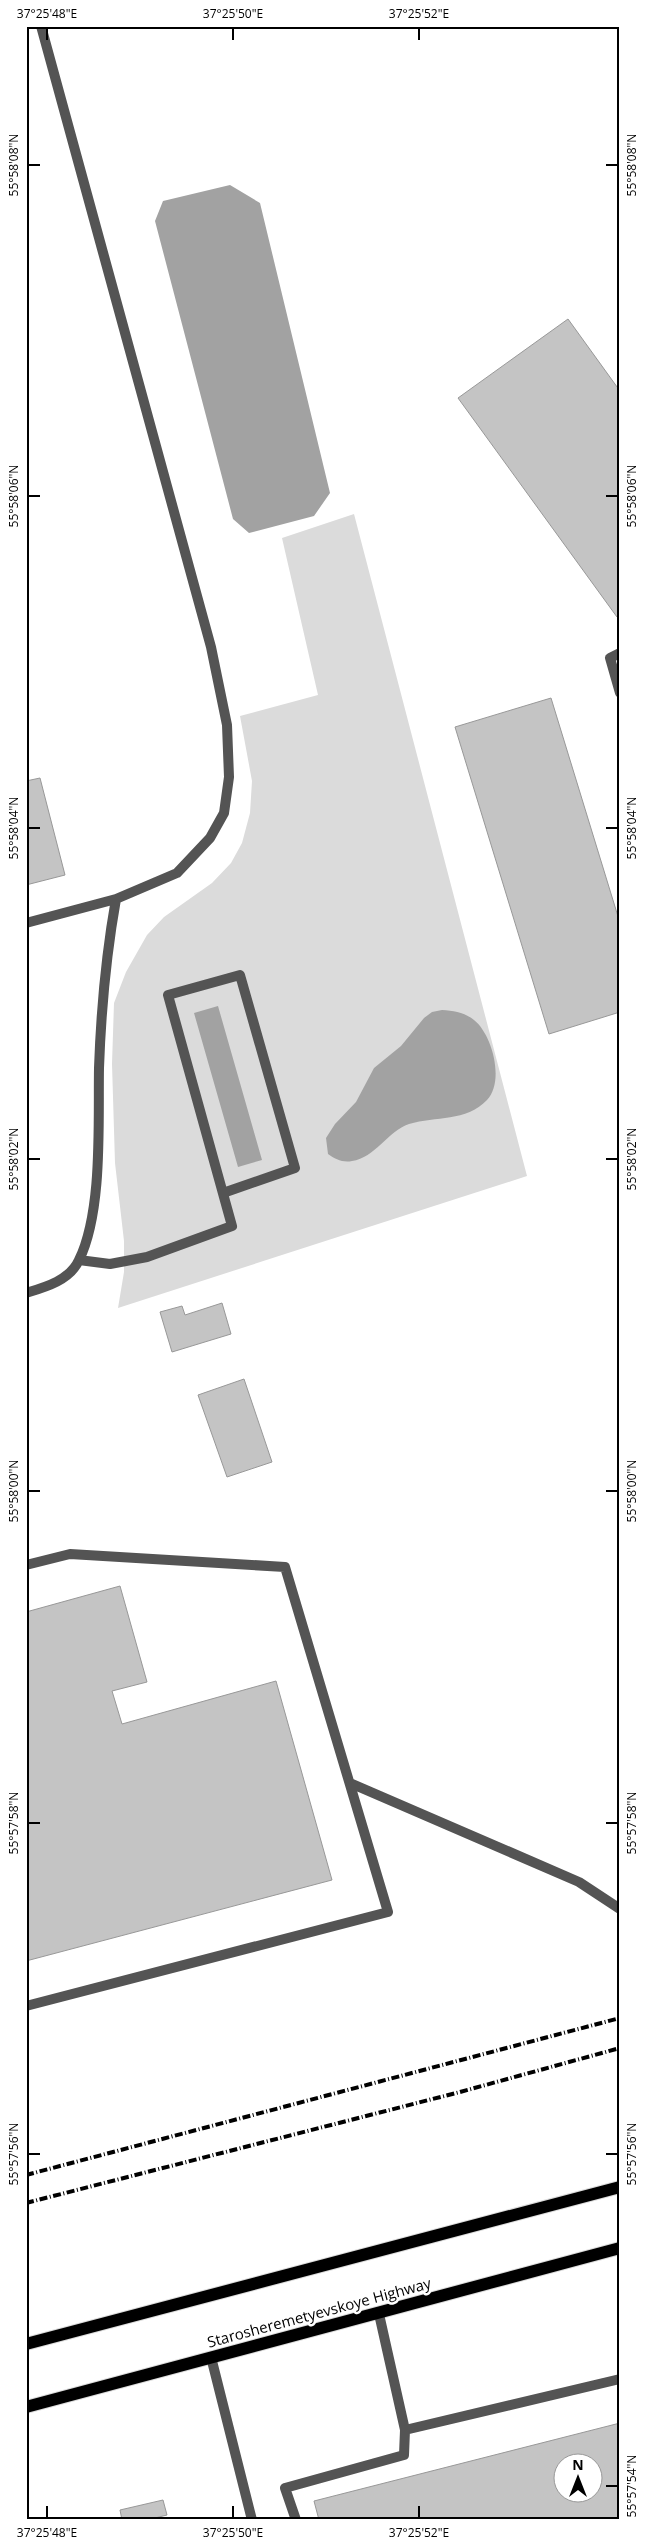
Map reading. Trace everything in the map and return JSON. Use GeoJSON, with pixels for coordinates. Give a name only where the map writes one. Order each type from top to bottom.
{"type":"FeatureCollection","features":[{"type":"Feature","properties":{"kind":"main road"},"geometry":{"type":"LineString","coordinates":[[26,2344],[620,2187]]}},
{"type":"Feature","properties":{"kind":"main road","name":"Starosheremetyevskoye Highway"},"geometry":{"type":"LineString","coordinates":[[26,2407],[620,2248]]}},
{"type":"Feature","properties":{"kind":"lane"},"geometry":{"type":"LineString","coordinates":[[26,923],[116,899],[176,872],[210,838],[224,813],[229,777],[227,725],[211,648],[41,26]]}},
{"type":"Feature","properties":{"kind":"lane"},"geometry":{"type":"LineString","coordinates":[[620,653],[610,658],[620,693]]}},
{"type":"Feature","properties":{"kind":"lane"},"geometry":{"type":"LineString","coordinates":[[26,1293],[49,1286],[66,1275],[79,1260],[90,1225],[98,1165],[102,992],[116,899]]}},
{"type":"Feature","properties":{"kind":"lane"},"geometry":{"type":"LineString","coordinates":[[79,1260],[110,1264],[147,1257],[232,1226],[168,995],[240,975],[295,1168],[223,1193]]}},
{"type":"Feature","properties":{"kind":"lane"},"geometry":{"type":"LineString","coordinates":[[26,1565],[70,1554],[285,1567],[388,1912],[26,2006]]}},
{"type":"Feature","properties":{"kind":"lane"},"geometry":{"type":"LineString","coordinates":[[350,1783],[579,1882],[620,1910]]}},
{"type":"Feature","properties":{"kind":"lane"},"geometry":{"type":"LineString","coordinates":[[296,2520],[285,2488],[404,2455],[405,2430],[379,2314]]}},
{"type":"Feature","properties":{"kind":"lane"},"geometry":{"type":"LineString","coordinates":[[211,2358],[252,2520]]}},
{"type":"Feature","properties":{"kind":"lane"},"geometry":{"type":"LineString","coordinates":[[405,2430],[620,2379]]}},
{"type":"Feature","properties":{"kind":"shaded area"},"geometry":{"type":"Polygon","coordinates":[[[230,185],[260,203],[330,493],[314,516],[249,533],[233,519],[155,221],[163,201],[230,185]]]}},
{"type":"Feature","properties":{"kind":"shaded area"},"geometry":{"type":"Polygon","coordinates":[[[354,514],[527,1176],[118,1308],[124,1272],[124,1241],[115,1163],[112,1064],[114,1003],[126,972],[147,935],[164,917],[212,883],[231,863],[242,843],[250,813],[252,781],[240,716],[318,695],[282,538],[354,514]]]}},
{"type":"Feature","properties":{"kind":"shaded area"},"geometry":{"type":"Polygon","coordinates":[[[218,1006],[262,1160],[238,1167],[194,1013],[218,1006]]]}},
{"type":"Feature","properties":{"kind":"shaded area"},"geometry":{"type":"Polygon","coordinates":[[[442,1010],[459,1012],[470,1017],[480,1027],[491,1046],[496,1070],[492,1092],[487,1100],[470,1112],[401,1127],[375,1150],[360,1159],[342,1161],[328,1154],[326,1138],[335,1124],[356,1102],[374,1068],[401,1046],[424,1018],[432,1012],[442,1010]]]}},
{"type":"Feature","properties":{"kind":"building"},"geometry":{"type":"Polygon","coordinates":[[[568,319],[620,391],[620,615],[617,617],[458,398],[568,319]]]}},
{"type":"Feature","properties":{"kind":"building"},"geometry":{"type":"Polygon","coordinates":[[[551,698],[620,923],[620,1012],[549,1034],[455,727],[551,698]]]}},
{"type":"Feature","properties":{"kind":"building"},"geometry":{"type":"Polygon","coordinates":[[[40,778],[65,875],[26,885],[26,781],[40,778]]]}},
{"type":"Feature","properties":{"kind":"building"},"geometry":{"type":"Polygon","coordinates":[[[222,1303],[231,1334],[172,1352],[160,1312],[182,1306],[185,1315],[222,1303]]]}},
{"type":"Feature","properties":{"kind":"building"},"geometry":{"type":"Polygon","coordinates":[[[244,1379],[272,1462],[227,1477],[198,1395],[244,1379]]]}},
{"type":"Feature","properties":{"kind":"building"},"geometry":{"type":"Polygon","coordinates":[[[120,1586],[147,1682],[112,1691],[122,1724],[276,1681],[332,1880],[26,1961],[26,1612],[120,1586]]]}},
{"type":"Feature","properties":{"kind":"building"},"geometry":{"type":"Polygon","coordinates":[[[620,2423],[620,2520],[319,2520],[314,2501],[620,2423]]]}},
{"type":"Feature","properties":{"kind":"building"},"geometry":{"type":"Polygon","coordinates":[[[163,2500],[167,2515],[147,2520],[122,2520],[120,2510],[163,2500]]]}},
{"type":"Feature","properties":{"kind":"railway"},"geometry":{"type":"LineString","coordinates":[[26,2175],[620,2018]]}},
{"type":"Feature","properties":{"kind":"railway"},"geometry":{"type":"LineString","coordinates":[[26,2203],[460,2092],[620,2048]]}}]}
